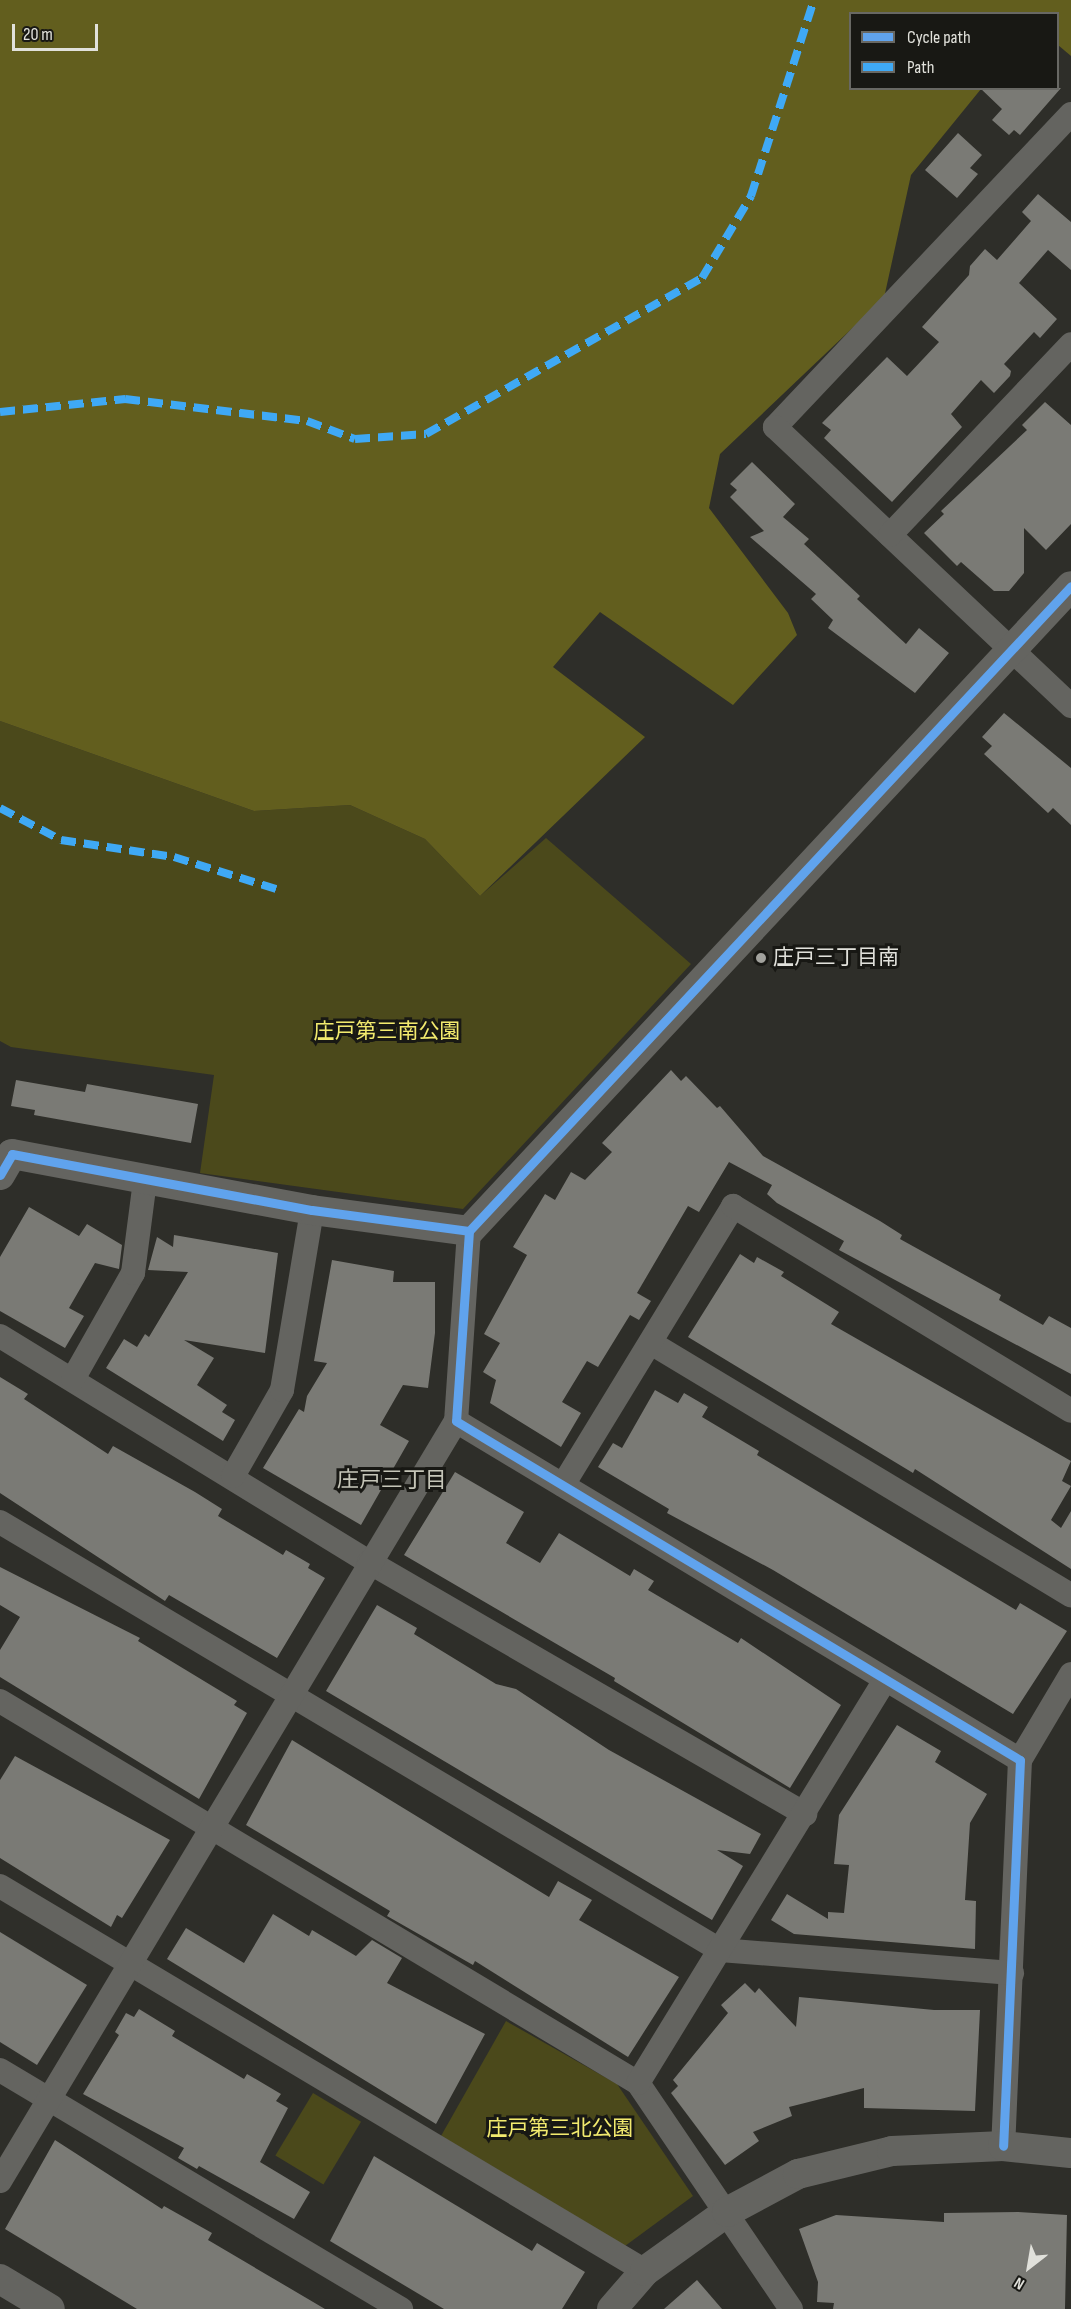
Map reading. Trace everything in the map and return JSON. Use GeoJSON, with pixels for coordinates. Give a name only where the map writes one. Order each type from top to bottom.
{"type":"FeatureCollection","features":[{"type":"Feature","properties":{"kind":"street"},"geometry":{"type":"LineString","coordinates":[[1071,114],[775,427],[1071,706]]}},
{"type":"Feature","properties":{"kind":"street"},"geometry":{"type":"LineString","coordinates":[[890,535],[1071,344]]}},
{"type":"Feature","properties":{"kind":"street"},"geometry":{"type":"LineString","coordinates":[[0,2181],[131,1965],[289,1693],[456,1421],[469,1231],[1071,586]]}},
{"type":"Feature","properties":{"kind":"street"},"geometry":{"type":"LineString","coordinates":[[4,1159],[312,1210],[469,1231]]}},
{"type":"Feature","properties":{"kind":"street"},"geometry":{"type":"LineString","coordinates":[[74,1379],[133,1273],[145,1181]]}},
{"type":"Feature","properties":{"kind":"street"},"geometry":{"type":"LineString","coordinates":[[563,1485],[733,1206],[1071,1411]]}},
{"type":"Feature","properties":{"kind":"street"},"geometry":{"type":"LineString","coordinates":[[233,1476],[282,1390],[312,1210]]}},
{"type":"Feature","properties":{"kind":"street"},"geometry":{"type":"LineString","coordinates":[[0,1336],[233,1476],[369,1562],[805,1814]]}},
{"type":"Feature","properties":{"kind":"street"},"geometry":{"type":"LineString","coordinates":[[651,1342],[1071,1595]]}},
{"type":"Feature","properties":{"kind":"street"},"geometry":{"type":"LineString","coordinates":[[456,1421],[1020,1760]]}},
{"type":"Feature","properties":{"kind":"street"},"geometry":{"type":"LineString","coordinates":[[0,1522],[720,1950],[1012,1973]]}},
{"type":"Feature","properties":{"kind":"street"},"geometry":{"type":"LineString","coordinates":[[1003,2146],[1020,1760],[1071,1674]]}},
{"type":"Feature","properties":{"kind":"street"},"geometry":{"type":"LineString","coordinates":[[638,2083],[805,1814],[885,1680]]}},
{"type":"Feature","properties":{"kind":"street"},"geometry":{"type":"LineString","coordinates":[[0,1701],[638,2083],[727,2212],[790,2309]]}},
{"type":"Feature","properties":{"kind":"street"},"geometry":{"type":"LineString","coordinates":[[0,1886],[645,2271]]}},
{"type":"Feature","properties":{"kind":"street"},"geometry":{"type":"LineString","coordinates":[[0,2070],[401,2309]]}},
{"type":"Feature","properties":{"kind":"street"},"geometry":{"type":"LineString","coordinates":[[612,2309],[645,2271],[727,2212],[798,2174],[892,2151],[1003,2146],[1071,2153]]}},
{"type":"Feature","properties":{"kind":"street"},"geometry":{"type":"LineString","coordinates":[[0,2279],[50,2309]]}},
{"type":"Feature","properties":{"kind":"green space","name":"庄戸第三南公園"},"geometry":{"type":"Polygon","coordinates":[[[0,721],[254,811],[350,805],[425,839],[480,896],[546,838],[691,964],[463,1209],[200,1173],[214,1075],[11,1047],[0,1041],[0,721]]]}},
{"type":"Feature","properties":{"kind":"green space","name":"庄戸第三北公園"},"geometry":{"type":"Polygon","coordinates":[[[506,2021],[617,2084],[693,2196],[625,2246],[441,2136],[506,2021]]]}},
{"type":"Feature","properties":{"kind":"green space"},"geometry":{"type":"Polygon","coordinates":[[[313,2093],[361,2122],[323,2184],[275,2156],[313,2093]]]}},
{"type":"Feature","properties":{"kind":"shaded area"},"geometry":{"type":"Polygon","coordinates":[[[0,0],[1071,0],[1071,56],[1059,46],[1059,12],[849,12],[849,90],[980,90],[911,175],[884,298],[720,454],[709,508],[788,613],[797,635],[733,705],[600,612],[553,667],[645,737],[480,896],[425,839],[350,805],[254,811],[0,721],[0,0]]]}},
{"type":"Feature","properties":{"kind":"building"},"geometry":{"type":"Polygon","coordinates":[[[1061,88],[1020,135],[1014,130],[1009,135],[992,120],[1002,109],[982,90],[1059,90],[1061,88]]]}},
{"type":"Feature","properties":{"kind":"building"},"geometry":{"type":"Polygon","coordinates":[[[958,133],[982,155],[970,168],[978,174],[957,198],[925,170],[958,133]]]}},
{"type":"Feature","properties":{"kind":"building"},"geometry":{"type":"Polygon","coordinates":[[[1038,194],[1071,222],[1071,270],[1048,250],[1019,283],[1057,319],[1040,338],[1034,332],[1004,364],[1011,371],[1010,376],[994,393],[981,380],[951,414],[962,427],[892,502],[824,438],[831,430],[822,423],[887,357],[907,376],[939,342],[922,327],[969,275],[970,266],[985,249],[997,260],[1031,221],[1022,212],[1038,194]]]}},
{"type":"Feature","properties":{"kind":"building"},"geometry":{"type":"Polygon","coordinates":[[[1045,402],[1071,425],[1071,524],[1046,550],[1024,528],[1024,573],[1009,591],[994,591],[961,562],[957,566],[924,533],[944,514],[941,511],[1027,430],[1022,425],[1045,402]]]}},
{"type":"Feature","properties":{"kind":"building"},"geometry":{"type":"Polygon","coordinates":[[[752,462],[795,504],[783,517],[809,539],[804,544],[860,596],[857,599],[906,644],[919,628],[949,653],[915,693],[828,628],[833,620],[811,599],[816,594],[750,537],[764,531],[730,497],[737,490],[730,484],[752,462]]]}},
{"type":"Feature","properties":{"kind":"building"},"geometry":{"type":"Polygon","coordinates":[[[1004,713],[1071,768],[1071,825],[1053,808],[1048,813],[984,754],[992,746],[982,737],[1004,713]]]}},
{"type":"Feature","properties":{"kind":"building"},"geometry":{"type":"Polygon","coordinates":[[[671,1070],[681,1081],[686,1076],[717,1108],[720,1106],[763,1156],[880,1221],[902,1235],[900,1239],[1001,1295],[999,1300],[1043,1325],[1049,1316],[1071,1328],[1071,1374],[839,1250],[844,1241],[777,1203],[767,1194],[772,1185],[729,1162],[699,1212],[688,1206],[637,1293],[651,1301],[639,1320],[630,1315],[598,1367],[587,1361],[562,1402],[581,1413],[561,1447],[490,1403],[496,1380],[483,1372],[500,1343],[484,1334],[527,1255],[513,1247],[545,1194],[555,1200],[571,1172],[585,1180],[612,1152],[602,1143],[671,1070]]]}},
{"type":"Feature","properties":{"kind":"building"},"geometry":{"type":"Polygon","coordinates":[[[16,1080],[85,1092],[87,1084],[198,1104],[191,1143],[34,1115],[35,1110],[11,1106],[16,1080]]]}},
{"type":"Feature","properties":{"kind":"building"},"geometry":{"type":"Polygon","coordinates":[[[29,1207],[79,1236],[87,1224],[122,1245],[119,1269],[95,1263],[69,1308],[84,1316],[65,1348],[0,1311],[0,1257],[29,1207]]]}},
{"type":"Feature","properties":{"kind":"building"},"geometry":{"type":"Polygon","coordinates":[[[174,1235],[278,1253],[265,1353],[184,1340],[214,1358],[197,1385],[227,1405],[222,1412],[235,1420],[223,1441],[106,1368],[124,1339],[137,1347],[145,1334],[149,1337],[188,1272],[148,1270],[157,1237],[173,1247],[174,1235]]]}},
{"type":"Feature","properties":{"kind":"building"},"geometry":{"type":"Polygon","coordinates":[[[740,1254],[754,1263],[757,1257],[784,1272],[781,1276],[839,1312],[831,1324],[1071,1461],[1062,1481],[1071,1486],[1051,1520],[1061,1528],[1071,1511],[1071,1569],[915,1469],[913,1473],[688,1337],[740,1254]]]}},
{"type":"Feature","properties":{"kind":"building"},"geometry":{"type":"Polygon","coordinates":[[[332,1260],[394,1271],[393,1282],[435,1282],[435,1333],[428,1388],[403,1385],[380,1425],[409,1441],[361,1525],[263,1468],[299,1409],[304,1412],[307,1396],[327,1363],[314,1361],[332,1260]]]}},
{"type":"Feature","properties":{"kind":"building"},"geometry":{"type":"Polygon","coordinates":[[[0,1377],[28,1394],[24,1399],[108,1454],[113,1446],[195,1492],[222,1509],[218,1516],[283,1555],[286,1550],[310,1564],[308,1568],[325,1578],[277,1658],[169,1595],[165,1601],[0,1493],[0,1377]]]}},
{"type":"Feature","properties":{"kind":"building"},"geometry":{"type":"Polygon","coordinates":[[[655,1390],[678,1403],[684,1393],[708,1407],[702,1417],[759,1451],[757,1455],[1016,1610],[1020,1603],[1067,1631],[1013,1714],[773,1570],[667,1513],[669,1509],[598,1467],[613,1443],[622,1448],[655,1390]]]}},
{"type":"Feature","properties":{"kind":"building"},"geometry":{"type":"Polygon","coordinates":[[[455,1472],[524,1512],[506,1543],[540,1563],[559,1533],[630,1576],[634,1569],[654,1581],[648,1590],[738,1643],[741,1638],[841,1705],[790,1788],[614,1681],[615,1678],[404,1555],[455,1472]]]}},
{"type":"Feature","properties":{"kind":"building"},"geometry":{"type":"Polygon","coordinates":[[[0,1567],[140,1638],[138,1641],[237,1701],[234,1705],[247,1713],[199,1799],[0,1677],[0,1650],[20,1617],[0,1605],[0,1567]]]}},
{"type":"Feature","properties":{"kind":"building"},"geometry":{"type":"Polygon","coordinates":[[[377,1605],[417,1628],[414,1634],[496,1684],[516,1689],[609,1750],[761,1834],[750,1854],[717,1850],[743,1866],[712,1920],[326,1691],[377,1605]]]}},
{"type":"Feature","properties":{"kind":"building"},"geometry":{"type":"Polygon","coordinates":[[[897,1725],[941,1751],[935,1762],[987,1794],[970,1823],[965,1900],[976,1901],[975,1949],[794,1934],[771,1920],[787,1894],[828,1919],[828,1912],[844,1913],[849,1865],[834,1864],[839,1815],[897,1725]]]}},
{"type":"Feature","properties":{"kind":"building"},"geometry":{"type":"Polygon","coordinates":[[[292,1740],[549,1897],[558,1881],[592,1900],[579,1920],[679,1977],[628,2057],[475,1961],[473,1965],[387,1916],[390,1911],[246,1825],[292,1740]]]}},
{"type":"Feature","properties":{"kind":"building"},"geometry":{"type":"Polygon","coordinates":[[[15,1756],[170,1840],[122,1918],[117,1915],[111,1927],[0,1858],[0,1780],[15,1756]]]}},
{"type":"Feature","properties":{"kind":"building"},"geometry":{"type":"Polygon","coordinates":[[[273,1914],[309,1936],[312,1930],[356,1956],[372,1940],[402,1958],[387,1983],[485,2034],[436,2124],[167,1959],[186,1928],[244,1963],[273,1914]]]}},
{"type":"Feature","properties":{"kind":"building"},"geometry":{"type":"Polygon","coordinates":[[[0,1932],[87,1985],[37,2065],[0,2042],[0,1932]]]}},
{"type":"Feature","properties":{"kind":"building"},"geometry":{"type":"Polygon","coordinates":[[[745,1983],[755,1993],[759,1988],[796,2027],[799,1997],[934,2010],[980,2010],[975,2111],[864,2108],[864,2088],[789,2107],[792,2116],[753,2132],[759,2141],[725,2165],[671,2093],[678,2086],[673,2080],[728,2013],[721,2005],[745,1983]]]}},
{"type":"Feature","properties":{"kind":"building"},"geometry":{"type":"Polygon","coordinates":[[[139,2009],[175,2031],[172,2036],[244,2079],[247,2074],[281,2094],[276,2101],[288,2108],[260,2162],[310,2192],[294,2219],[199,2166],[197,2169],[178,2158],[184,2148],[83,2094],[119,2035],[115,2032],[126,2013],[134,2017],[139,2009]]]}},
{"type":"Feature","properties":{"kind":"building"},"geometry":{"type":"Polygon","coordinates":[[[55,2140],[162,2209],[164,2206],[212,2233],[208,2240],[325,2309],[137,2309],[5,2229],[55,2140]]]}},
{"type":"Feature","properties":{"kind":"building"},"geometry":{"type":"Polygon","coordinates":[[[374,2156],[532,2251],[537,2243],[585,2272],[562,2309],[444,2309],[330,2241],[374,2156]]]}},
{"type":"Feature","properties":{"kind":"building"},"geometry":{"type":"Polygon","coordinates":[[[1018,2212],[1067,2215],[1065,2309],[833,2309],[834,2303],[817,2302],[818,2282],[799,2229],[836,2215],[944,2222],[944,2213],[1018,2212]]]}},
{"type":"Feature","properties":{"kind":"building"},"geometry":{"type":"Polygon","coordinates":[[[697,2280],[722,2309],[664,2309],[697,2280]]]}},
{"type":"Feature","properties":{"kind":"marked path"},"geometry":{"type":"LineString","coordinates":[[0,412],[125,399],[307,421],[355,439],[426,434],[702,278],[751,196],[814,0]]}},
{"type":"Feature","properties":{"kind":"marked path"},"geometry":{"type":"LineString","coordinates":[[0,808],[61,840],[174,857],[276,889]]}},
{"type":"Feature","properties":{"kind":"cycle path"},"geometry":{"type":"LineString","coordinates":[[0,1175],[12,1154],[312,1210],[469,1231],[1071,586]]}},
{"type":"Feature","properties":{"kind":"cycle path"},"geometry":{"type":"LineString","coordinates":[[469,1231],[456,1421],[1020,1760],[1003,2146]]}},
{"type":"Feature","properties":{"kind":"place","name":"庄戸三丁目南"},"geometry":{"type":"Point","coordinates":[761,958]}},
{"type":"Feature","properties":{"kind":"district","name":"庄戸三丁目"},"geometry":{"type":"Point","coordinates":[392,1481]}}]}
